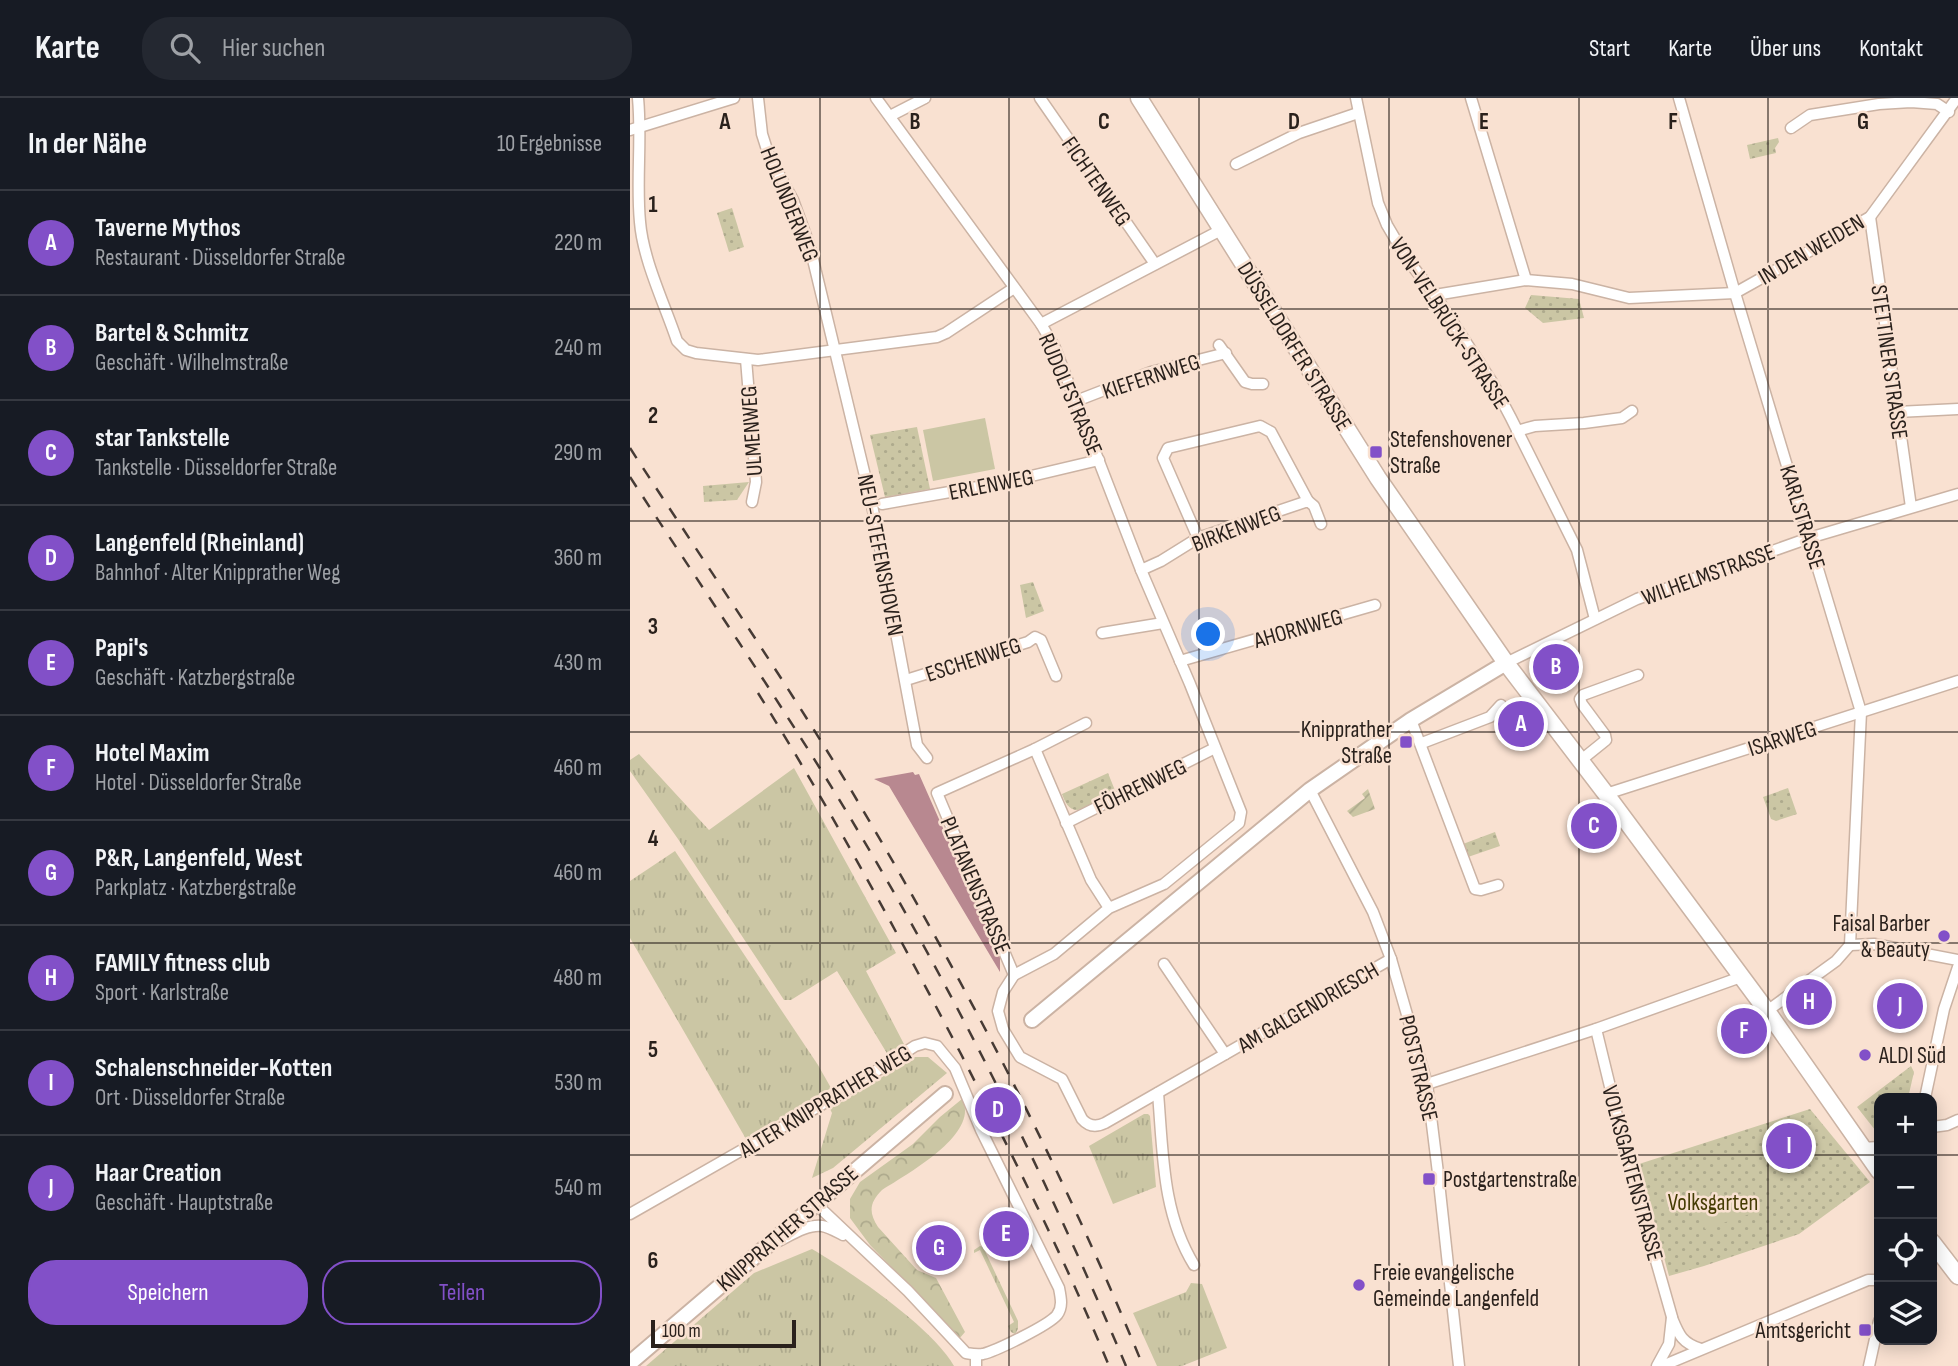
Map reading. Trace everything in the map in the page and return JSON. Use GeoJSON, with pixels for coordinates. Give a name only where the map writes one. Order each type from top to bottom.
{"type":"FeatureCollection","features":[{"type":"Feature","properties":{"kind":"main road","name":"DÜSSELDORFER STRASSE"},"geometry":{"type":"LineString","coordinates":[[1139,98],[1378,478],[1506,663],[1767,1011],[1874,1164]]}},
{"type":"Feature","properties":{"kind":"main road"},"geometry":{"type":"LineString","coordinates":[[1032,1020],[1310,790],[1411,720],[1506,663]]}},
{"type":"Feature","properties":{"kind":"main road","name":"KNIPPRATHER STRASSE"},"geometry":{"type":"LineString","coordinates":[[630,1363],[945,1094]]}},
{"type":"Feature","properties":{"kind":"main road"},"geometry":{"type":"LineString","coordinates":[[1938,1258],[1958,1276]]}},
{"type":"Feature","properties":{"kind":"street"},"geometry":{"type":"LineString","coordinates":[[638,98],[641,127],[638,186],[641,233],[677,341],[686,350],[758,360],[937,337],[1014,288]]}},
{"type":"Feature","properties":{"kind":"street"},"geometry":{"type":"LineString","coordinates":[[630,130],[734,98]]}},
{"type":"Feature","properties":{"kind":"street","name":"HOLUNDERWEG"},"geometry":{"type":"LineString","coordinates":[[758,98],[762,134],[769,156],[793,200],[810,247],[836,351]]}},
{"type":"Feature","properties":{"kind":"street","name":"RUDOLFSTRASSE"},"geometry":{"type":"LineString","coordinates":[[876,98],[1041,324],[1055,348],[1141,570],[1190,684]]}},
{"type":"Feature","properties":{"kind":"street"},"geometry":{"type":"LineString","coordinates":[[890,116],[925,98]]}},
{"type":"Feature","properties":{"kind":"street","name":"FICHTENWEG"},"geometry":{"type":"LineString","coordinates":[[1040,98],[1155,264]]}},
{"type":"Feature","properties":{"kind":"street","name":"VON-VELBRÜCK-STRASSE"},"geometry":{"type":"LineString","coordinates":[[1356,98],[1378,203],[1387,225],[1407,259],[1492,382],[1577,550],[1595,619]]}},
{"type":"Feature","properties":{"kind":"street"},"geometry":{"type":"LineString","coordinates":[[1471,98],[1526,280]]}},
{"type":"Feature","properties":{"kind":"street","name":"KARLSTRASSE"},"geometry":{"type":"LineString","coordinates":[[1679,98],[1861,712],[1850,945]]}},
{"type":"Feature","properties":{"kind":"street","name":"IN DEN WEIDEN"},"geometry":{"type":"LineString","coordinates":[[1735,293],[1870,217],[1957,98]]}},
{"type":"Feature","properties":{"kind":"street"},"geometry":{"type":"LineString","coordinates":[[1791,128],[1810,115],[1879,104],[1937,104],[1949,112]]}},
{"type":"Feature","properties":{"kind":"street"},"geometry":{"type":"LineString","coordinates":[[1236,164],[1299,132],[1358,113]]}},
{"type":"Feature","properties":{"kind":"street","name":"STETTINER STRASSE"},"geometry":{"type":"LineString","coordinates":[[1870,217],[1911,507]]}},
{"type":"Feature","properties":{"kind":"street"},"geometry":{"type":"LineString","coordinates":[[1041,324],[1222,230]]}},
{"type":"Feature","properties":{"kind":"street"},"geometry":{"type":"LineString","coordinates":[[1434,295],[1526,280],[1572,284],[1629,298],[1735,293]]}},
{"type":"Feature","properties":{"kind":"street","name":"KIEFERNWEG"},"geometry":{"type":"LineString","coordinates":[[1076,401],[1151,372],[1222,349],[1245,382],[1263,384]]}},
{"type":"Feature","properties":{"kind":"street","name":"NEU-STEFENSHOVEN"},"geometry":{"type":"LineString","coordinates":[[836,351],[872,505],[917,745],[927,758]]}},
{"type":"Feature","properties":{"kind":"street","name":"ULMENWEG"},"geometry":{"type":"LineString","coordinates":[[746,359],[755,482],[752,502]]}},
{"type":"Feature","properties":{"kind":"street"},"geometry":{"type":"LineString","coordinates":[[1897,412],[1958,409]]}},
{"type":"Feature","properties":{"kind":"street"},"geometry":{"type":"LineString","coordinates":[[1517,431],[1535,426],[1622,418],[1632,411]]}},
{"type":"Feature","properties":{"kind":"street"},"geometry":{"type":"LineString","coordinates":[[1198,538],[1163,458],[1168,448],[1260,426],[1271,432],[1308,501]]}},
{"type":"Feature","properties":{"kind":"street","name":"ERLENWEG"},"geometry":{"type":"LineString","coordinates":[[882,504],[1006,482],[1099,460]]}},
{"type":"Feature","properties":{"kind":"street","name":"WILHELMSTRASSE"},"geometry":{"type":"LineString","coordinates":[[1506,663],[1636,599],[1809,538],[1958,494]]}},
{"type":"Feature","properties":{"kind":"street","name":"BIRKENWEG"},"geometry":{"type":"LineString","coordinates":[[1141,570],[1198,538],[1308,501],[1314,506],[1321,524]]}},
{"type":"Feature","properties":{"kind":"street","name":"AHORNWEG"},"geometry":{"type":"LineString","coordinates":[[1180,661],[1375,605]]}},
{"type":"Feature","properties":{"kind":"street"},"geometry":{"type":"LineString","coordinates":[[1102,633],[1163,623]]}},
{"type":"Feature","properties":{"kind":"street","name":"ESCHENWEG"},"geometry":{"type":"LineString","coordinates":[[906,680],[1028,642],[1035,637],[1041,640],[1056,676]]}},
{"type":"Feature","properties":{"kind":"street"},"geometry":{"type":"LineString","coordinates":[[1580,761],[1606,740],[1580,699],[1583,695],[1638,675]]}},
{"type":"Feature","properties":{"kind":"street","name":"ISARWEG"},"geometry":{"type":"LineString","coordinates":[[1606,794],[1958,681]]}},
{"type":"Feature","properties":{"kind":"street","name":"PLATANENSTRASSE"},"geometry":{"type":"LineString","coordinates":[[1035,750],[937,793],[1014,975],[1054,954],[1109,908],[1164,884],[1240,823],[1241,812],[1190,684]]}},
{"type":"Feature","properties":{"kind":"street"},"geometry":{"type":"LineString","coordinates":[[1422,743],[1490,717],[1501,705]]}},
{"type":"Feature","properties":{"kind":"street"},"geometry":{"type":"LineString","coordinates":[[1411,720],[1475,888],[1481,890],[1498,884]]}},
{"type":"Feature","properties":{"kind":"street"},"geometry":{"type":"LineString","coordinates":[[1035,750],[1086,723]]}},
{"type":"Feature","properties":{"kind":"street","name":"FÖHRENWEG"},"geometry":{"type":"LineString","coordinates":[[1066,822],[1214,748]]}},
{"type":"Feature","properties":{"kind":"street","name":"FÖHRENWEG"},"geometry":{"type":"LineString","coordinates":[[1035,750],[1091,880],[1109,908]]}},
{"type":"Feature","properties":{"kind":"street","name":"POSTSTRASSE"},"geometry":{"type":"LineString","coordinates":[[1310,790],[1373,912],[1391,959],[1427,1084],[1459,1366]]}},
{"type":"Feature","properties":{"kind":"street"},"geometry":{"type":"LineString","coordinates":[[1767,1011],[1836,961],[1850,945],[1874,944],[1958,960]]}},
{"type":"Feature","properties":{"kind":"street","name":"AM GALGENDRIESCH"},"geometry":{"type":"LineString","coordinates":[[1014,975],[1003,992],[998,1011],[1003,1028],[1020,1057],[1062,1079],[1086,1123],[1100,1125],[1391,959]]}},
{"type":"Feature","properties":{"kind":"street","name":"AM GALGENDRIESCH"},"geometry":{"type":"LineString","coordinates":[[1164,964],[1226,1054]]}},
{"type":"Feature","properties":{"kind":"street"},"geometry":{"type":"LineString","coordinates":[[1926,1093],[1944,1009],[1958,967]]}},
{"type":"Feature","properties":{"kind":"street"},"geometry":{"type":"LineString","coordinates":[[1427,1084],[1596,1029],[1741,977]]}},
{"type":"Feature","properties":{"kind":"street","name":"VOLKSGARTENSTRASSE"},"geometry":{"type":"LineString","coordinates":[[1596,1029],[1631,1173],[1672,1317],[1679,1335],[1689,1345],[1701,1349]]}},
{"type":"Feature","properties":{"kind":"street","name":"ALTER KNIPPRATHER WEG"},"geometry":{"type":"LineString","coordinates":[[630,1214],[842,1093],[915,1046],[925,1043],[937,1046],[955,1068],[981,1130],[1059,1288],[1061,1300],[1058,1315],[1046,1324],[984,1354],[976,1355]]}},
{"type":"Feature","properties":{"kind":"street"},"geometry":{"type":"LineString","coordinates":[[1158,1093],[1167,1194],[1183,1247],[1194,1265]]}},
{"type":"Feature","properties":{"kind":"street"},"geometry":{"type":"LineString","coordinates":[[1937,1126],[1958,1120]]}},
{"type":"Feature","properties":{"kind":"street"},"geometry":{"type":"LineString","coordinates":[[1862,1148],[1874,1147]]}},
{"type":"Feature","properties":{"kind":"street"},"geometry":{"type":"LineString","coordinates":[[816,1204],[916,1300],[957,1345],[966,1353],[976,1355],[976,1366]]}},
{"type":"Feature","properties":{"kind":"street"},"geometry":{"type":"LineString","coordinates":[[761,1251],[814,1226],[823,1226],[853,1240]]}},
{"type":"Feature","properties":{"kind":"street"},"geometry":{"type":"LineString","coordinates":[[1660,1366],[1868,1280],[1874,1280]]}},
{"type":"Feature","properties":{"kind":"street","name":"VOLKSGARTENSTRASSE"},"geometry":{"type":"LineString","coordinates":[[1660,1366],[1669,1344],[1672,1317]]}},
{"type":"Feature","properties":{"kind":"street"},"geometry":{"type":"LineString","coordinates":[[1869,1366],[1874,1344]]}},
{"type":"Feature","properties":{"kind":"green space"},"geometry":{"type":"Polygon","coordinates":[[[1778,138],[1776,153],[1750,159],[1747,145],[1778,138]]]}},
{"type":"Feature","properties":{"kind":"green space"},"geometry":{"type":"Polygon","coordinates":[[[732,208],[744,247],[729,252],[717,213],[732,208]]]}},
{"type":"Feature","properties":{"kind":"green space"},"geometry":{"type":"Polygon","coordinates":[[[1531,295],[1579,299],[1584,318],[1543,323],[1525,308],[1531,295]]]}},
{"type":"Feature","properties":{"kind":"green space"},"geometry":{"type":"Polygon","coordinates":[[[985,418],[995,469],[933,481],[923,430],[985,418]]]}},
{"type":"Feature","properties":{"kind":"green space"},"geometry":{"type":"Polygon","coordinates":[[[917,427],[930,489],[885,497],[870,435],[917,427]]]}},
{"type":"Feature","properties":{"kind":"green space"},"geometry":{"type":"Polygon","coordinates":[[[749,482],[737,500],[704,502],[703,486],[749,482]]]}},
{"type":"Feature","properties":{"kind":"green space"},"geometry":{"type":"Polygon","coordinates":[[[1033,582],[1044,611],[1026,618],[1020,585],[1033,582]]]}},
{"type":"Feature","properties":{"kind":"green space"},"geometry":{"type":"Polygon","coordinates":[[[639,754],[709,830],[794,768],[896,953],[866,971],[905,1046],[888,1055],[837,971],[791,1000],[784,1000],[630,771],[630,760],[639,754]]]}},
{"type":"Feature","properties":{"kind":"green space"},"geometry":{"type":"Polygon","coordinates":[[[1108,773],[1116,793],[1078,810],[1067,805],[1062,794],[1108,773]]]}},
{"type":"Feature","properties":{"kind":"green space"},"geometry":{"type":"Polygon","coordinates":[[[1788,788],[1797,814],[1776,821],[1771,819],[1763,797],[1788,788]]]}},
{"type":"Feature","properties":{"kind":"green space"},"geometry":{"type":"Polygon","coordinates":[[[1368,789],[1375,809],[1353,817],[1347,811],[1365,798],[1362,794],[1368,789]]]}},
{"type":"Feature","properties":{"kind":"green space"},"geometry":{"type":"Polygon","coordinates":[[[1495,832],[1500,846],[1468,857],[1463,844],[1495,832]]]}},
{"type":"Feature","properties":{"kind":"green space"},"geometry":{"type":"Polygon","coordinates":[[[675,851],[831,1088],[746,1139],[630,938],[630,881],[675,851]]]}},
{"type":"Feature","properties":{"kind":"green space"},"geometry":{"type":"Polygon","coordinates":[[[915,1057],[928,1057],[947,1073],[833,1168],[812,1178],[832,1113],[830,1109],[915,1057]]]}},
{"type":"Feature","properties":{"kind":"green space"},"geometry":{"type":"Polygon","coordinates":[[[1911,1066],[1914,1072],[1909,1093],[1875,1093],[1911,1066]]]}},
{"type":"Feature","properties":{"kind":"green space"},"geometry":{"type":"Polygon","coordinates":[[[1874,1094],[1874,1129],[1857,1107],[1874,1094]]]}},
{"type":"Feature","properties":{"kind":"green space"},"geometry":{"type":"Polygon","coordinates":[[[962,1099],[965,1112],[961,1126],[951,1139],[922,1164],[882,1190],[872,1207],[878,1227],[917,1270],[936,1278],[965,1332],[959,1339],[870,1245],[850,1218],[850,1199],[860,1182],[913,1144],[962,1099]]]}},
{"type":"Feature","properties":{"kind":"green space","name":"Volksgarten"},"geometry":{"type":"Polygon","coordinates":[[[1810,1109],[1870,1182],[1799,1234],[1669,1276],[1639,1164],[1810,1109]]]}},
{"type":"Feature","properties":{"kind":"green space"},"geometry":{"type":"Polygon","coordinates":[[[1144,1114],[1150,1116],[1156,1187],[1113,1204],[1089,1146],[1144,1114]]]}},
{"type":"Feature","properties":{"kind":"green space"},"geometry":{"type":"Polygon","coordinates":[[[1752,1190],[1759,1211],[1705,1229],[1698,1208],[1752,1190]]]}},
{"type":"Feature","properties":{"kind":"green space"},"geometry":{"type":"Polygon","coordinates":[[[980,1246],[983,1247],[1018,1321],[1015,1334],[1008,1326],[1014,1322],[980,1250],[974,1253],[980,1246]]]}},
{"type":"Feature","properties":{"kind":"green space"},"geometry":{"type":"Polygon","coordinates":[[[812,1249],[910,1318],[954,1366],[646,1366],[754,1273],[812,1249]]]}},
{"type":"Feature","properties":{"kind":"green space"},"geometry":{"type":"Polygon","coordinates":[[[1191,1283],[1202,1284],[1227,1348],[1182,1366],[1157,1366],[1133,1313],[1186,1292],[1191,1283]]]}},
{"type":"Feature","properties":{"kind":"shaded area"},"geometry":{"type":"Polygon","coordinates":[[[913,772],[915,775],[919,774],[1000,957],[1000,972],[889,786],[874,779],[913,772]]]}},
{"type":"Feature","properties":{"kind":"railway"},"geometry":{"type":"LineString","coordinates":[[630,448],[851,790],[932,930],[1044,1145],[1143,1366]]}},
{"type":"Feature","properties":{"kind":"railway"},"geometry":{"type":"LineString","coordinates":[[630,477],[812,756],[917,934],[1027,1148],[1126,1366]]}},
{"type":"Feature","properties":{"kind":"railway"},"geometry":{"type":"LineString","coordinates":[[758,693],[863,872],[961,1054],[1057,1247],[1109,1366]]}},
{"type":"Feature","properties":{"kind":"place","name":"Stefenshovener Straße"},"geometry":{"type":"Point","coordinates":[1376,452]}},
{"type":"Feature","properties":{"kind":"place","name":"Bartel & Schmitz"},"geometry":{"type":"Point","coordinates":[1556,667]}},
{"type":"Feature","properties":{"kind":"place","name":"Taverne Mythos"},"geometry":{"type":"Point","coordinates":[1521,724]}},
{"type":"Feature","properties":{"kind":"place","name":"Knipprather Straße"},"geometry":{"type":"Point","coordinates":[1406,742]}},
{"type":"Feature","properties":{"kind":"place","name":"star Tankstelle"},"geometry":{"type":"Point","coordinates":[1594,826]}},
{"type":"Feature","properties":{"kind":"place","name":"Faisal Barber & Beauty"},"geometry":{"type":"Point","coordinates":[1944,936]}},
{"type":"Feature","properties":{"kind":"place","name":"FAMILY fitness club"},"geometry":{"type":"Point","coordinates":[1809,1002]}},
{"type":"Feature","properties":{"kind":"place","name":"Haar Creation"},"geometry":{"type":"Point","coordinates":[1900,1006]}},
{"type":"Feature","properties":{"kind":"place","name":"Hotel Maxim"},"geometry":{"type":"Point","coordinates":[1744,1031]}},
{"type":"Feature","properties":{"kind":"place","name":"ALDI Süd"},"geometry":{"type":"Point","coordinates":[1865,1055]}},
{"type":"Feature","properties":{"kind":"place","name":"Langenfeld (Rheinland)"},"geometry":{"type":"Point","coordinates":[998,1110]}},
{"type":"Feature","properties":{"kind":"place","name":"Schalenschneider-Kotten"},"geometry":{"type":"Point","coordinates":[1789,1146]}},
{"type":"Feature","properties":{"kind":"place","name":"Postgartenstraße"},"geometry":{"type":"Point","coordinates":[1429,1179]}},
{"type":"Feature","properties":{"kind":"place","name":"Papi's"},"geometry":{"type":"Point","coordinates":[1006,1234]}},
{"type":"Feature","properties":{"kind":"place","name":"P&R, Langenfeld, West"},"geometry":{"type":"Point","coordinates":[939,1248]}},
{"type":"Feature","properties":{"kind":"place","name":"Freie evangelische Gemeinde Langenfeld"},"geometry":{"type":"Point","coordinates":[1359,1285]}},
{"type":"Feature","properties":{"kind":"place","name":"Amtsgericht"},"geometry":{"type":"Point","coordinates":[1865,1330]}}]}
